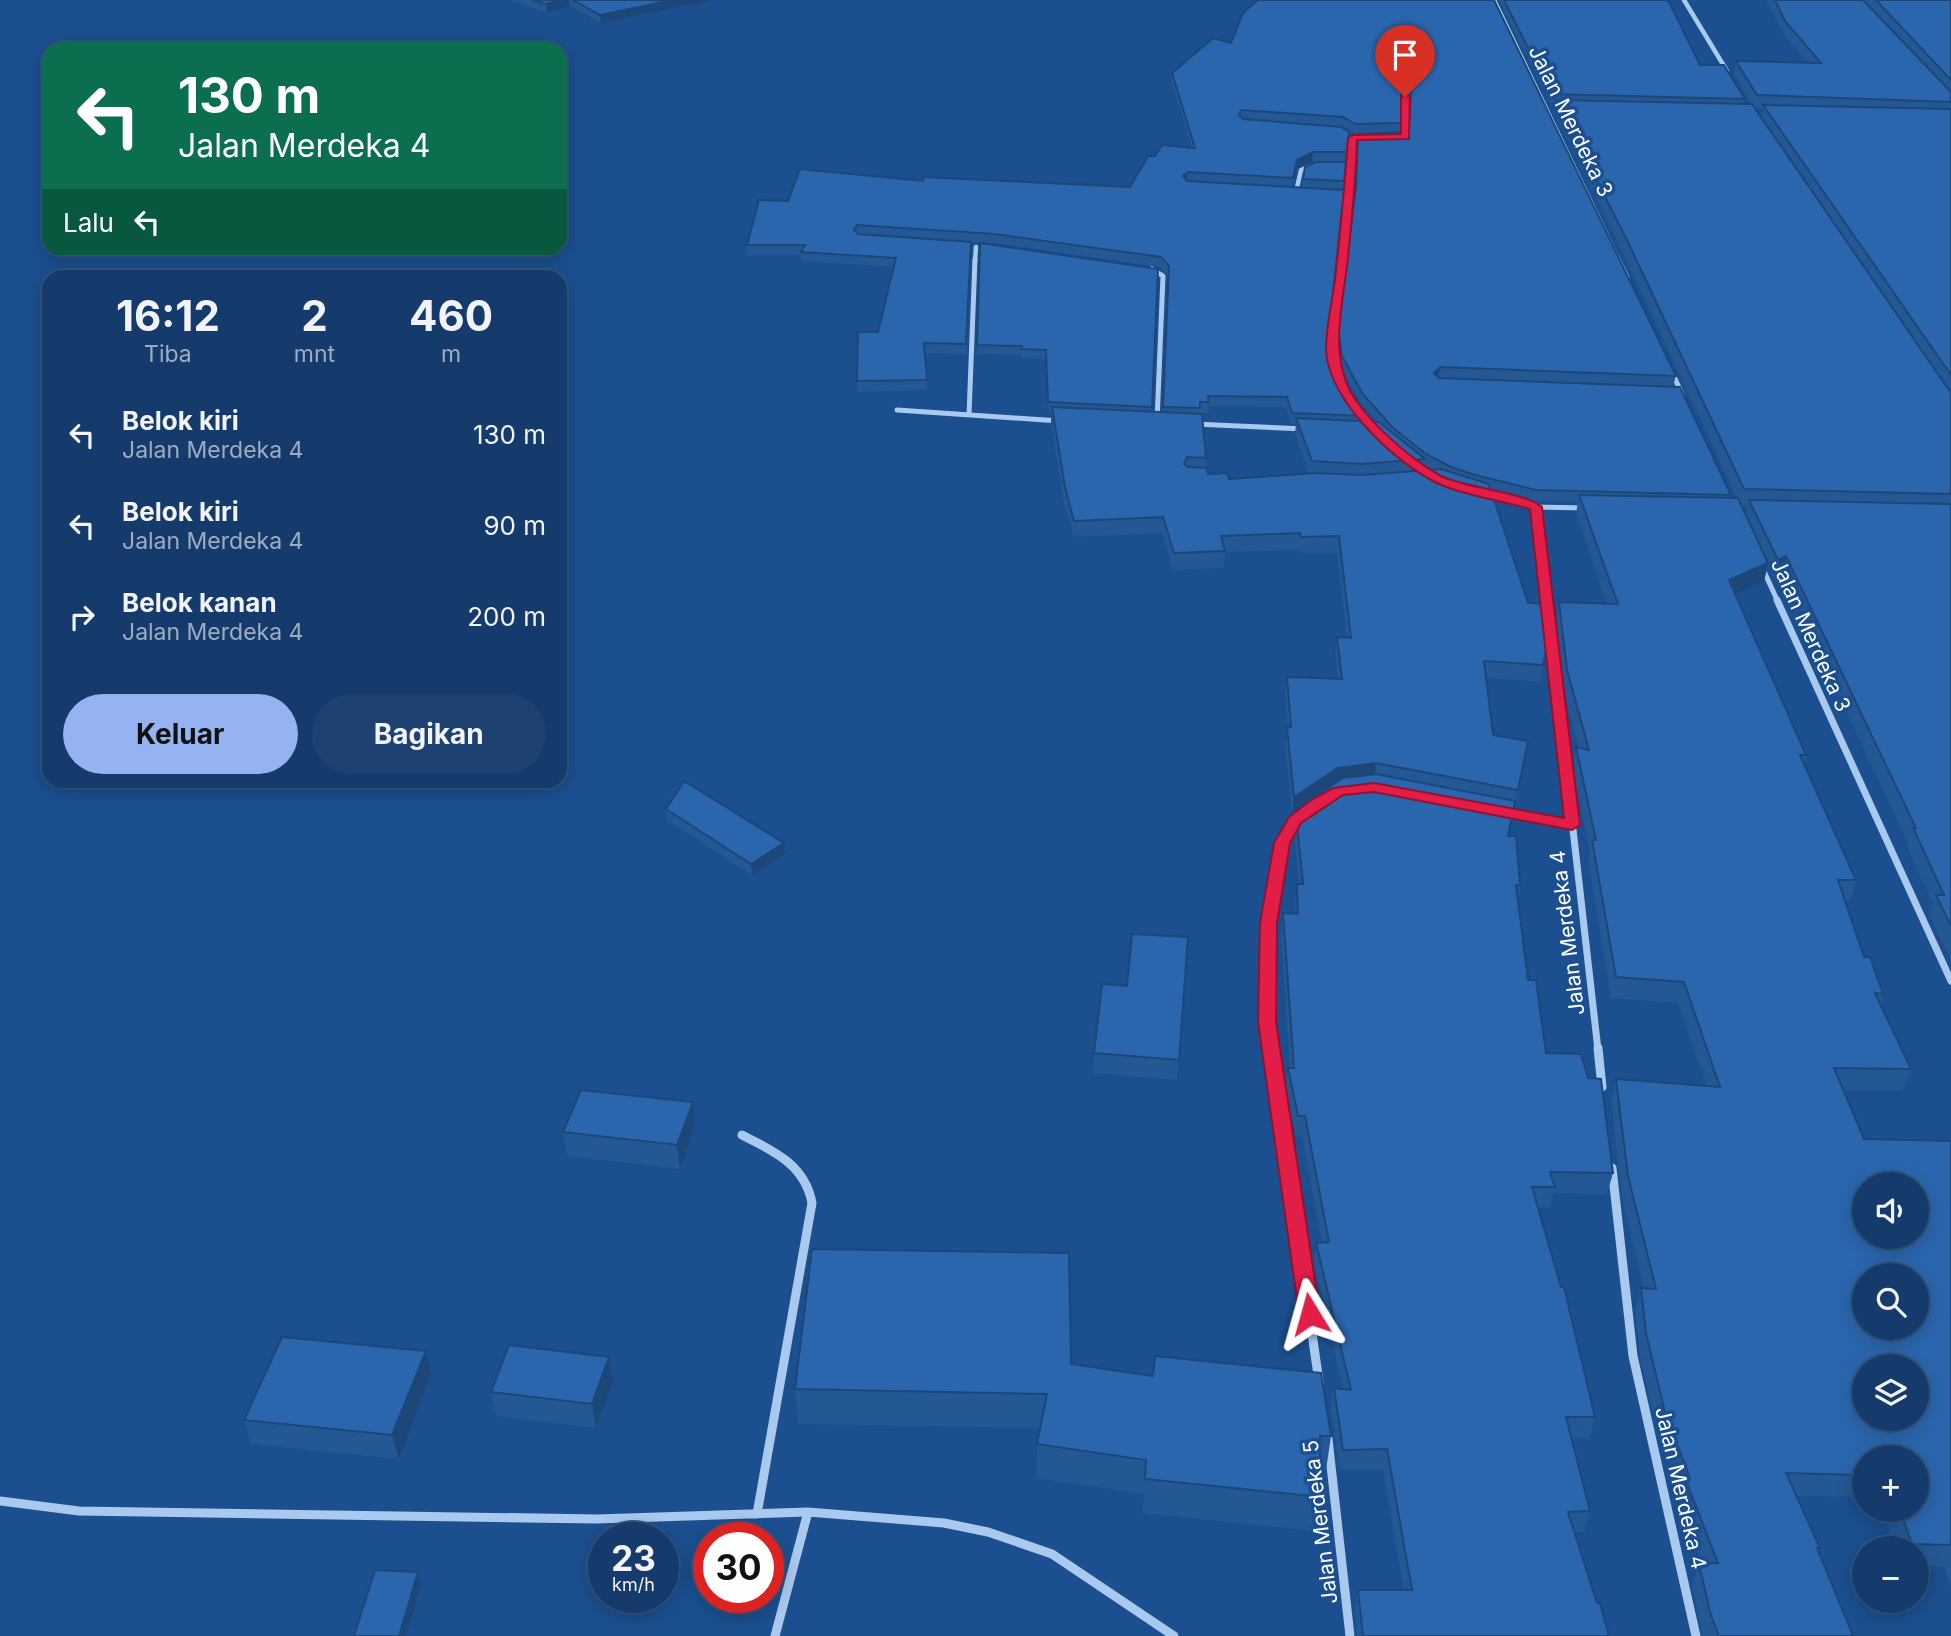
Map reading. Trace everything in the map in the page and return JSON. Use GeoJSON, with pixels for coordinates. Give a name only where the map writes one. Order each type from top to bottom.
{"type":"FeatureCollection","features":[{"type":"Feature","properties":{"kind":"street","name":"Jalan Merdeka 3"},"geometry":{"type":"LineString","coordinates":[[1494,0],[1549,108],[1629,281]]}},
{"type":"Feature","properties":{"kind":"street"},"geometry":{"type":"LineString","coordinates":[[1684,0],[1732,79]]}},
{"type":"Feature","properties":{"kind":"street"},"geometry":{"type":"LineString","coordinates":[[1393,139],[1407,134],[1405,97]]}},
{"type":"Feature","properties":{"kind":"street"},"geometry":{"type":"LineString","coordinates":[[1339,380],[1332,349],[1350,195],[1351,135],[1380,138]]}},
{"type":"Feature","properties":{"kind":"street"},"geometry":{"type":"LineString","coordinates":[[1296,192],[1300,170],[1317,164]]}},
{"type":"Feature","properties":{"kind":"street"},"geometry":{"type":"LineString","coordinates":[[1340,166],[1352,166]]}},
{"type":"Feature","properties":{"kind":"street"},"geometry":{"type":"LineString","coordinates":[[1282,191],[1309,193]]}},
{"type":"Feature","properties":{"kind":"street"},"geometry":{"type":"LineString","coordinates":[[1336,194],[1350,195]]}},
{"type":"Feature","properties":{"kind":"street"},"geometry":{"type":"LineString","coordinates":[[964,246],[985,247]]}},
{"type":"Feature","properties":{"kind":"street"},"geometry":{"type":"LineString","coordinates":[[968,415],[976,247]]}},
{"type":"Feature","properties":{"kind":"street"},"geometry":{"type":"LineString","coordinates":[[1146,268],[1163,276],[1157,422]]}},
{"type":"Feature","properties":{"kind":"street"},"geometry":{"type":"LineString","coordinates":[[1670,367],[1687,404]]}},
{"type":"Feature","properties":{"kind":"street"},"geometry":{"type":"LineString","coordinates":[[1668,391],[1681,391]]}},
{"type":"Feature","properties":{"kind":"street"},"geometry":{"type":"LineString","coordinates":[[897,410],[1069,421]]}},
{"type":"Feature","properties":{"kind":"street"},"geometry":{"type":"LineString","coordinates":[[1144,422],[1171,423]]}},
{"type":"Feature","properties":{"kind":"street"},"geometry":{"type":"LineString","coordinates":[[1185,424],[1309,430]]}},
{"type":"Feature","properties":{"kind":"street"},"geometry":{"type":"LineString","coordinates":[[1482,492],[1536,507],[1590,508]]}},
{"type":"Feature","properties":{"kind":"street","name":"Jalan Merdeka 4"},"geometry":{"type":"LineString","coordinates":[[1536,507],[1603,1097]]}},
{"type":"Feature","properties":{"kind":"street","name":"Jalan Merdeka 3"},"geometry":{"type":"LineString","coordinates":[[1761,563],[1951,981]]}},
{"type":"Feature","properties":{"kind":"street"},"geometry":{"type":"LineString","coordinates":[[1310,808],[1295,820],[1282,843],[1268,923],[1267,1022],[1321,1391]]}},
{"type":"Feature","properties":{"kind":"street"},"geometry":{"type":"LineString","coordinates":[[1493,810],[1572,825]]}},
{"type":"Feature","properties":{"kind":"street"},"geometry":{"type":"LineString","coordinates":[[742,1135],[800,1170],[811,1191],[809,1216],[757,1514]]}},
{"type":"Feature","properties":{"kind":"street","name":"Jalan Merdeka 4"},"geometry":{"type":"LineString","coordinates":[[1611,1165],[1633,1356],[1696,1636]]}},
{"type":"Feature","properties":{"kind":"street","name":"Jalan Merdeka 5"},"geometry":{"type":"LineString","coordinates":[[1327,1432],[1350,1636]]}},
{"type":"Feature","properties":{"kind":"street"},"geometry":{"type":"LineString","coordinates":[[0,1501],[79,1511],[597,1519],[808,1512],[944,1523],[1001,1537],[1052,1554],[1174,1636]]}},
{"type":"Feature","properties":{"kind":"street"},"geometry":{"type":"LineString","coordinates":[[775,1636],[808,1512]]}},
{"type":"Feature","properties":{"kind":"building"},"geometry":{"type":"Polygon","coordinates":[[[533,0],[562,0],[546,4],[533,0]]]}},
{"type":"Feature","properties":{"kind":"building"},"geometry":{"type":"Polygon","coordinates":[[[573,0],[673,0],[600,15],[573,0]]]}},
{"type":"Feature","properties":{"kind":"building"},"geometry":{"type":"Polygon","coordinates":[[[1258,0],[1494,0],[1676,376],[1440,367],[1434,373],[1439,378],[1680,387],[1731,495],[1536,490],[1475,475],[1451,467],[1426,454],[1392,427],[1362,393],[1342,356],[1338,330],[1356,187],[1358,134],[1409,132],[1411,88],[1407,84],[1401,88],[1401,123],[1355,124],[1343,117],[1241,110],[1239,115],[1243,119],[1341,127],[1349,131],[1347,152],[1313,152],[1297,160],[1293,178],[1188,172],[1183,176],[1187,181],[1344,190],[1328,340],[1341,380],[1368,416],[1292,413],[1287,397],[1208,396],[1209,402],[1200,402],[1200,408],[1163,407],[1169,266],[1161,257],[995,234],[857,225],[854,230],[858,234],[971,242],[966,344],[924,343],[927,380],[857,381],[858,332],[878,332],[896,258],[801,252],[805,245],[747,245],[759,200],[788,201],[800,169],[923,181],[923,177],[1130,187],[1148,156],[1155,156],[1162,145],[1195,148],[1172,73],[1213,38],[1231,43],[1243,13],[1258,0]]]}},
{"type":"Feature","properties":{"kind":"building"},"geometry":{"type":"Polygon","coordinates":[[[1504,0],[1668,0],[1700,65],[1724,65],[1745,99],[1551,94],[1504,0]]]}},
{"type":"Feature","properties":{"kind":"building"},"geometry":{"type":"Polygon","coordinates":[[[1775,0],[1863,0],[1951,92],[1951,102],[1757,95],[1736,61],[1821,63],[1785,21],[1775,0]]]}},
{"type":"Feature","properties":{"kind":"building"},"geometry":{"type":"Polygon","coordinates":[[[1876,0],[1951,0],[1951,80],[1876,0]]]}},
{"type":"Feature","properties":{"kind":"building"},"geometry":{"type":"Polygon","coordinates":[[[1556,100],[1752,104],[1951,393],[1951,494],[1744,489],[1628,242],[1556,100]]]}},
{"type":"Feature","properties":{"kind":"building"},"geometry":{"type":"Polygon","coordinates":[[[1763,105],[1951,109],[1951,375],[1763,105]]]}},
{"type":"Feature","properties":{"kind":"building"},"geometry":{"type":"Polygon","coordinates":[[[1316,162],[1346,162],[1344,181],[1303,179],[1305,167],[1316,162]]]}},
{"type":"Feature","properties":{"kind":"building"},"geometry":{"type":"Polygon","coordinates":[[[980,243],[1158,269],[1152,407],[1048,402],[1046,350],[1021,349],[1022,346],[977,345],[980,243]]]}},
{"type":"Feature","properties":{"kind":"building"},"geometry":{"type":"Polygon","coordinates":[[[1052,407],[1202,414],[1206,458],[1187,457],[1184,464],[1188,467],[1207,468],[1208,474],[1227,473],[1229,479],[1316,473],[1362,475],[1441,469],[1489,484],[1528,603],[1546,604],[1550,634],[1543,665],[1484,661],[1493,735],[1528,741],[1518,790],[1376,763],[1338,768],[1294,797],[1287,727],[1291,727],[1287,677],[1342,679],[1337,637],[1351,638],[1339,536],[1301,537],[1300,533],[1221,536],[1225,551],[1174,553],[1163,517],[1074,521],[1065,487],[1052,407]]]}},
{"type":"Feature","properties":{"kind":"building"},"geometry":{"type":"Polygon","coordinates":[[[1296,418],[1379,422],[1425,459],[1362,464],[1312,461],[1296,418]]]}},
{"type":"Feature","properties":{"kind":"building"},"geometry":{"type":"Polygon","coordinates":[[[1579,495],[1738,498],[1768,563],[1729,580],[1806,755],[1800,755],[1856,880],[1838,880],[1864,957],[1870,957],[1883,994],[1875,993],[1911,1069],[1834,1068],[1864,1139],[1951,1141],[1951,1545],[1929,1544],[1929,1536],[1909,1536],[1904,1522],[1929,1522],[1929,1445],[1852,1445],[1852,1475],[1786,1473],[1820,1548],[1817,1548],[1853,1636],[1719,1636],[1710,1612],[1699,1564],[1718,1563],[1685,1478],[1690,1478],[1665,1413],[1646,1333],[1641,1288],[1656,1289],[1628,1176],[1616,1079],[1720,1087],[1684,982],[1616,977],[1592,840],[1596,840],[1576,747],[1589,750],[1567,670],[1559,602],[1618,604],[1579,495]]]}},
{"type":"Feature","properties":{"kind":"building"},"geometry":{"type":"Polygon","coordinates":[[[1749,500],[1951,504],[1951,926],[1936,895],[1944,895],[1913,828],[1916,828],[1786,556],[1778,560],[1749,500]]]}},
{"type":"Feature","properties":{"kind":"building"},"geometry":{"type":"Polygon","coordinates":[[[1376,774],[1515,801],[1508,836],[1516,836],[1520,885],[1516,885],[1528,980],[1536,980],[1546,1053],[1581,1054],[1588,1078],[1601,1079],[1613,1173],[1550,1172],[1555,1187],[1532,1187],[1561,1287],[1564,1287],[1595,1417],[1566,1417],[1590,1511],[1568,1512],[1609,1636],[1363,1636],[1358,1590],[1412,1590],[1387,1449],[1343,1450],[1334,1388],[1351,1390],[1316,1243],[1329,1242],[1305,1116],[1298,1116],[1288,1068],[1294,1068],[1283,913],[1298,914],[1297,884],[1303,884],[1296,815],[1302,805],[1343,778],[1376,774]]]}},
{"type":"Feature","properties":{"kind":"building"},"geometry":{"type":"Polygon","coordinates":[[[684,781],[784,843],[751,864],[666,809],[684,781]]]}},
{"type":"Feature","properties":{"kind":"building"},"geometry":{"type":"Polygon","coordinates":[[[1132,934],[1188,937],[1179,1060],[1094,1053],[1102,984],[1127,986],[1132,934]]]}},
{"type":"Feature","properties":{"kind":"building"},"geometry":{"type":"Polygon","coordinates":[[[581,1090],[693,1102],[677,1145],[563,1132],[581,1090]]]}},
{"type":"Feature","properties":{"kind":"building"},"geometry":{"type":"Polygon","coordinates":[[[812,1249],[1069,1253],[1071,1364],[1153,1376],[1155,1356],[1321,1373],[1331,1436],[1320,1436],[1320,1497],[1145,1479],[1146,1460],[1037,1444],[1047,1394],[795,1389],[812,1249]]]}},
{"type":"Feature","properties":{"kind":"building"},"geometry":{"type":"Polygon","coordinates":[[[282,1337],[426,1351],[392,1435],[244,1420],[282,1337]]]}},
{"type":"Feature","properties":{"kind":"building"},"geometry":{"type":"Polygon","coordinates":[[[509,1345],[609,1357],[592,1404],[491,1392],[509,1345]]]}},
{"type":"Feature","properties":{"kind":"building"},"geometry":{"type":"Polygon","coordinates":[[[375,1570],[418,1572],[399,1636],[354,1636],[375,1570]]]}},
{"type":"Feature","properties":{"kind":"route"},"geometry":{"type":"LineString","coordinates":[[1310,1314],[1267,1022],[1268,923],[1282,843],[1295,820],[1318,803],[1339,791],[1374,787],[1572,825],[1536,507],[1439,480],[1420,468],[1379,433],[1351,402],[1339,380],[1332,349],[1350,195],[1353,138],[1405,137],[1405,97]]}}]}
